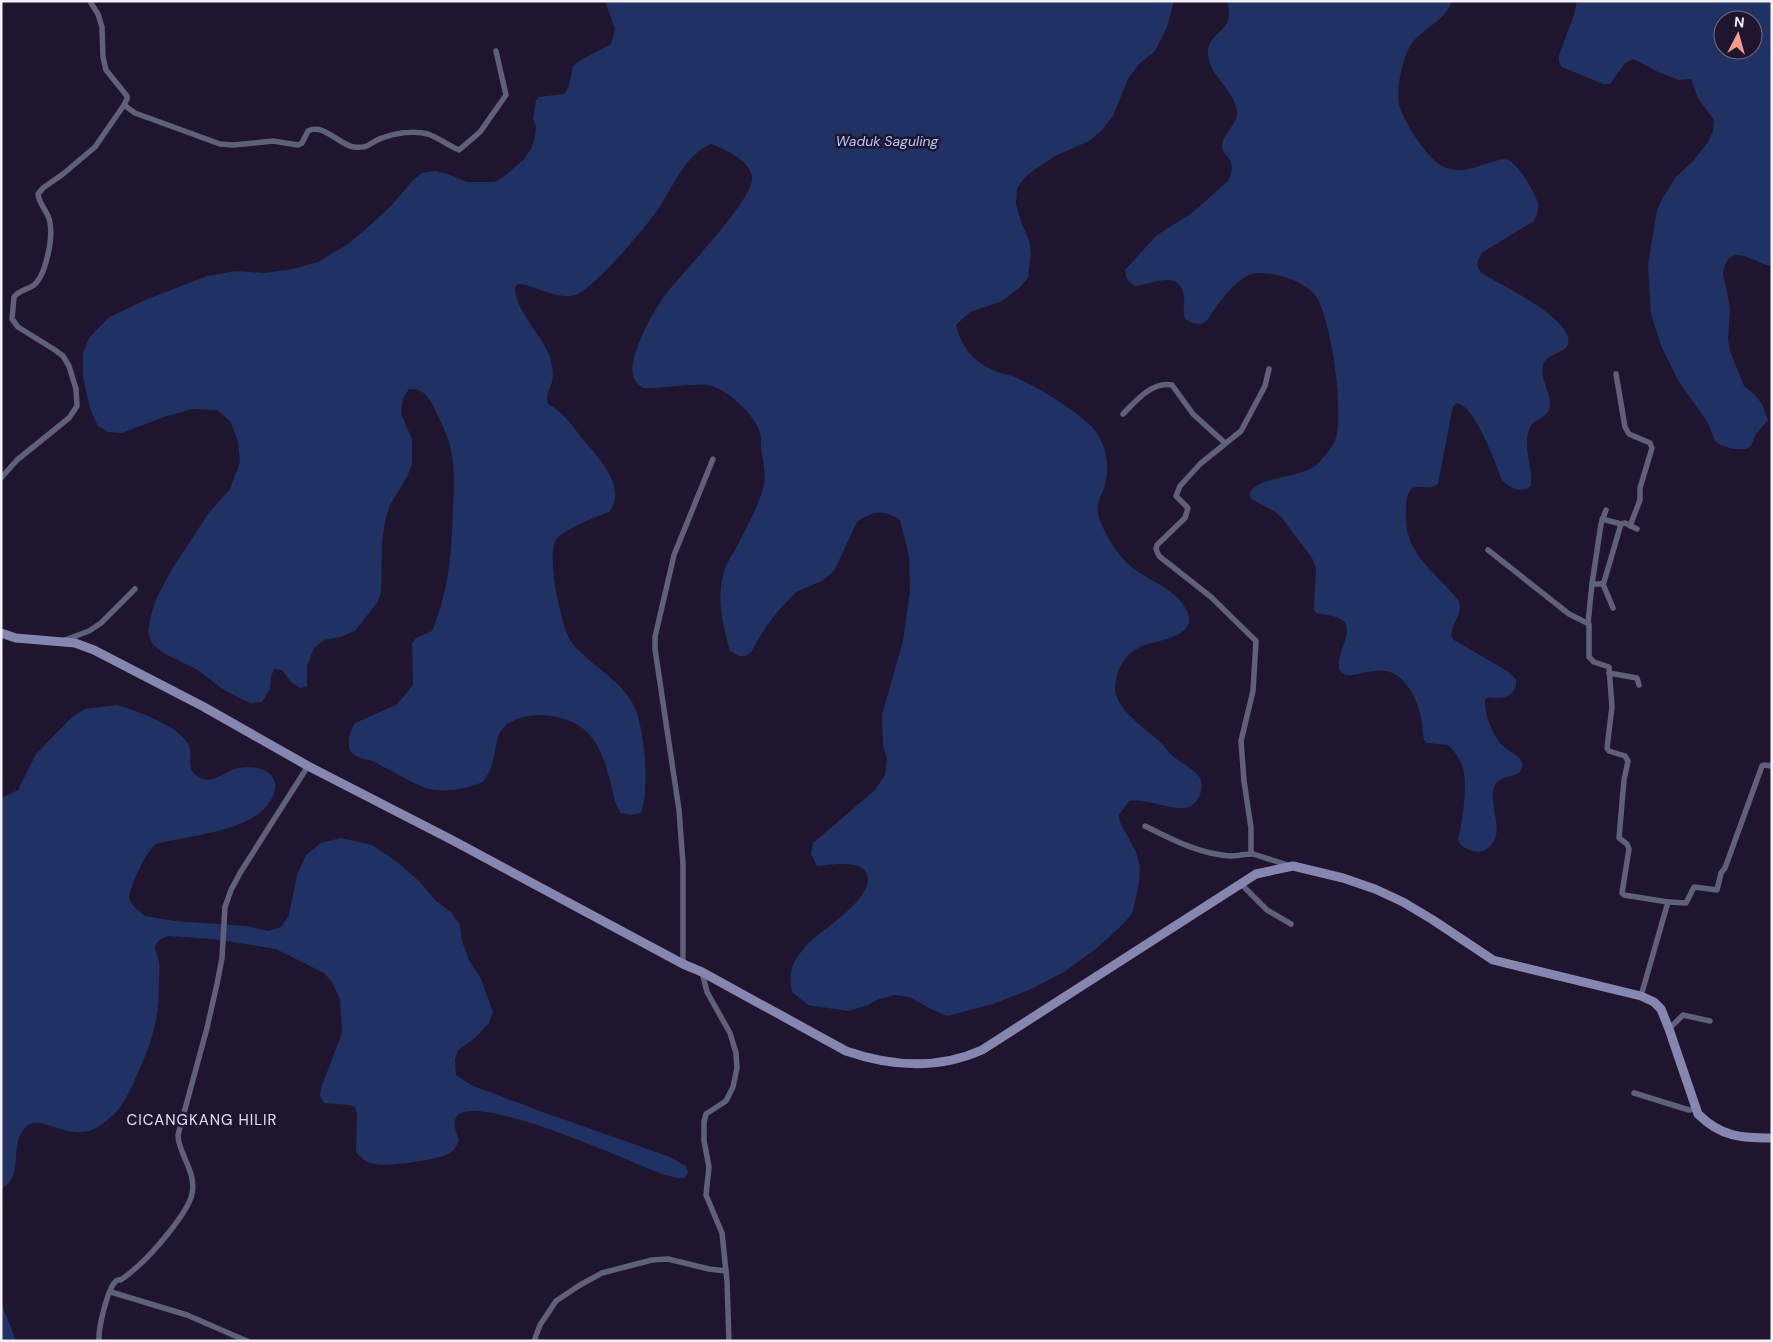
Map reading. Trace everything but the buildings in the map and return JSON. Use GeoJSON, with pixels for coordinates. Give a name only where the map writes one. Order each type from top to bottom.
{"type":"FeatureCollection","features":[{"type":"Feature","properties":{"kind":"main road"},"geometry":{"type":"LineString","coordinates":[[1,633],[16,638],[75,643],[94,650],[204,707],[308,766],[461,845],[683,964],[702,972],[846,1051],[864,1058],[920,1066],[951,1061],[982,1050],[1256,874],[1293,866],[1343,878],[1392,897],[1434,920],[1487,957],[1498,962],[1536,969],[1641,996],[1654,1002],[1658,1006],[1669,1029],[1698,1114],[1727,1134],[1745,1138],[1772,1138]]}},
{"type":"Feature","properties":{"kind":"street"},"geometry":{"type":"LineString","coordinates":[[1,478],[17,460],[69,418],[77,406],[76,389],[63,356],[18,327],[12,319],[14,297],[37,282],[48,257],[50,223],[38,194],[95,147],[127,99],[127,96],[106,70],[103,57],[102,27],[98,14],[91,3]]}},
{"type":"Feature","properties":{"kind":"street"},"geometry":{"type":"LineString","coordinates":[[124,105],[135,113],[224,145],[273,142],[298,145],[302,143],[308,131],[313,129],[323,131],[353,147],[367,147],[377,139],[412,132],[428,134],[459,150],[480,132],[506,95],[496,51]]}},
{"type":"Feature","properties":{"kind":"street"},"geometry":{"type":"LineString","coordinates":[[1253,854],[1241,741],[1253,691],[1256,640],[1211,597],[1158,556],[1156,549],[1157,545],[1187,515],[1188,508],[1176,496],[1180,486],[1200,464],[1243,428],[1265,386],[1269,369]]}},
{"type":"Feature","properties":{"kind":"street"},"geometry":{"type":"LineString","coordinates":[[1616,374],[1624,427],[1629,434],[1650,443],[1652,448],[1640,488],[1640,500],[1630,526]]}},
{"type":"Feature","properties":{"kind":"street"},"geometry":{"type":"LineString","coordinates":[[1123,414],[1153,387],[1163,384],[1172,385],[1193,414],[1225,443]]}},
{"type":"Feature","properties":{"kind":"street"},"geometry":{"type":"LineString","coordinates":[[683,964],[683,864],[679,810],[655,649],[655,637],[672,560],[713,459]]}},
{"type":"Feature","properties":{"kind":"street"},"geometry":{"type":"LineString","coordinates":[[1606,510],[1602,519],[1592,584],[1588,644],[1589,657],[1594,662],[1608,666],[1612,711],[1607,748],[1609,751],[1625,756],[1628,761],[1624,780],[1619,838],[1627,844],[1629,849],[1622,893],[1624,896],[1686,903],[1694,887],[1718,890],[1721,874],[1725,868],[1762,766],[1771,766],[1772,764]]}},
{"type":"Feature","properties":{"kind":"street"},"geometry":{"type":"LineString","coordinates":[[1602,519],[1621,524],[1625,523],[1637,529]]}},
{"type":"Feature","properties":{"kind":"street"},"geometry":{"type":"LineString","coordinates":[[1613,608],[1603,584],[1621,524]]}},
{"type":"Feature","properties":{"kind":"street"},"geometry":{"type":"LineString","coordinates":[[1488,550],[1569,614],[1588,623]]}},
{"type":"Feature","properties":{"kind":"street"},"geometry":{"type":"LineString","coordinates":[[1592,584],[1603,584]]}},
{"type":"Feature","properties":{"kind":"street"},"geometry":{"type":"LineString","coordinates":[[60,642],[96,628],[135,589]]}},
{"type":"Feature","properties":{"kind":"street"},"geometry":{"type":"LineString","coordinates":[[1609,673],[1637,678],[1640,685]]}},
{"type":"Feature","properties":{"kind":"street"},"geometry":{"type":"LineString","coordinates":[[99,1341],[98,1331],[116,1282],[137,1267],[153,1250],[182,1215],[191,1197],[193,1184],[178,1135],[207,1028],[222,958],[225,907],[240,873],[308,766]]}},
{"type":"Feature","properties":{"kind":"street"},"geometry":{"type":"LineString","coordinates":[[1145,826],[1206,853],[1231,856],[1253,854],[1293,866]]}},
{"type":"Feature","properties":{"kind":"street"},"geometry":{"type":"LineString","coordinates":[[1240,884],[1267,910],[1291,924]]}},
{"type":"Feature","properties":{"kind":"street"},"geometry":{"type":"LineString","coordinates":[[1641,996],[1668,902]]}},
{"type":"Feature","properties":{"kind":"street"},"geometry":{"type":"LineString","coordinates":[[702,972],[707,992],[730,1033],[736,1053],[737,1068],[733,1087],[726,1101],[706,1114],[704,1122],[704,1141],[710,1167],[706,1182],[706,1195],[722,1233],[726,1271],[729,1341]]}},
{"type":"Feature","properties":{"kind":"street"},"geometry":{"type":"LineString","coordinates":[[1669,1029],[1683,1015],[1710,1021]]}},
{"type":"Feature","properties":{"kind":"street"},"geometry":{"type":"LineString","coordinates":[[1634,1093],[1689,1110],[1695,1109]]}},
{"type":"Feature","properties":{"kind":"street"},"geometry":{"type":"LineString","coordinates":[[534,1341],[540,1325],[556,1302],[580,1285],[602,1273],[652,1260],[668,1259],[726,1271]]}},
{"type":"Feature","properties":{"kind":"street"},"geometry":{"type":"LineString","coordinates":[[111,1292],[187,1315],[247,1341]]}},
{"type":"Feature","properties":{"kind":"water","name":"Waduk Saguling"},"geometry":{"type":"Polygon","coordinates":[[[605,1],[1174,1],[1167,27],[1155,51],[1139,64],[1128,79],[1113,116],[1100,132],[1089,141],[1055,156],[1030,173],[1017,189],[1016,204],[1029,240],[1031,253],[1028,278],[1019,288],[1002,301],[970,312],[956,325],[961,340],[979,363],[993,370],[1018,378],[1047,394],[1073,411],[1094,429],[1099,436],[1107,460],[1107,477],[1099,502],[1098,514],[1108,538],[1121,557],[1134,569],[1175,595],[1182,602],[1189,620],[1187,627],[1181,632],[1164,640],[1140,647],[1129,655],[1119,670],[1115,689],[1119,702],[1129,715],[1172,755],[1198,775],[1202,784],[1201,793],[1193,805],[1183,808],[1144,801],[1129,801],[1119,815],[1120,822],[1136,852],[1140,866],[1139,884],[1132,914],[1097,948],[1064,972],[1029,990],[993,1004],[947,1016],[909,997],[895,995],[848,1011],[808,1005],[792,992],[791,973],[798,956],[809,943],[848,911],[864,892],[868,883],[867,874],[864,869],[845,864],[817,866],[811,854],[813,843],[875,790],[885,775],[887,758],[883,746],[882,715],[903,641],[910,590],[909,556],[900,520],[883,513],[862,518],[857,522],[834,571],[822,581],[796,592],[779,610],[765,628],[751,652],[746,656],[739,656],[730,651],[721,612],[722,582],[726,566],[751,519],[763,489],[764,472],[760,433],[747,411],[734,398],[719,389],[705,385],[644,388],[636,381],[632,372],[634,356],[657,307],[729,220],[749,189],[752,179],[748,167],[737,157],[717,146],[711,144],[694,155],[643,229],[620,256],[584,290],[575,295],[563,296],[523,284],[518,284],[515,287],[523,313],[545,347],[551,361],[553,379],[548,395],[548,404],[558,410],[570,423],[602,462],[613,482],[614,502],[609,512],[572,528],[556,540],[553,548],[554,575],[559,608],[572,643],[619,685],[632,702],[636,712],[643,740],[646,773],[644,802],[641,813],[632,815],[621,813],[615,800],[605,763],[594,741],[579,726],[569,720],[557,717],[532,716],[516,719],[507,725],[499,735],[491,767],[483,782],[459,789],[429,789],[372,761],[358,757],[351,752],[349,737],[355,723],[396,705],[413,684],[412,643],[416,638],[432,631],[446,586],[453,523],[454,478],[452,457],[447,436],[432,404],[424,393],[415,389],[409,389],[403,398],[401,414],[412,439],[412,464],[407,477],[390,505],[385,521],[382,543],[381,593],[377,603],[355,631],[340,637],[324,640],[314,648],[307,666],[307,686],[300,688],[291,682],[282,670],[274,669],[270,689],[262,702],[251,703],[221,688],[198,670],[165,654],[152,644],[148,632],[157,597],[172,569],[208,514],[230,489],[240,462],[238,441],[230,421],[217,410],[193,409],[167,416],[122,433],[108,432],[98,426],[91,411],[83,376],[83,353],[89,338],[108,318],[145,300],[207,276],[236,271],[264,273],[293,269],[318,262],[348,244],[367,228],[422,173],[435,171],[467,182],[494,182],[505,176],[524,159],[531,149],[535,137],[536,126],[533,119],[536,100],[539,97],[564,94],[569,84],[573,66],[611,44],[615,29],[605,1]]]}},
{"type":"Feature","properties":{"kind":"water"},"geometry":{"type":"Polygon","coordinates":[[[1228,1],[1452,1],[1445,14],[1418,37],[1408,49],[1398,90],[1401,111],[1410,129],[1436,162],[1446,168],[1461,170],[1499,160],[1508,160],[1526,179],[1538,203],[1538,212],[1534,221],[1483,252],[1477,264],[1483,274],[1549,314],[1560,324],[1567,335],[1568,344],[1566,348],[1547,359],[1543,366],[1542,371],[1550,406],[1547,413],[1532,425],[1528,435],[1527,449],[1531,471],[1531,485],[1524,490],[1520,490],[1512,488],[1502,480],[1484,436],[1477,424],[1464,406],[1457,403],[1453,406],[1438,484],[1432,487],[1412,488],[1406,501],[1406,525],[1415,550],[1430,570],[1459,601],[1460,610],[1451,635],[1454,640],[1507,671],[1516,679],[1515,689],[1509,696],[1485,699],[1487,717],[1495,735],[1503,746],[1520,759],[1522,764],[1519,773],[1497,782],[1495,785],[1493,801],[1497,826],[1496,834],[1494,842],[1486,850],[1475,851],[1466,848],[1458,840],[1465,782],[1462,765],[1458,757],[1448,745],[1427,743],[1424,740],[1420,713],[1415,699],[1405,683],[1396,675],[1386,671],[1377,671],[1351,675],[1344,674],[1340,670],[1339,658],[1346,637],[1346,624],[1339,618],[1316,613],[1314,610],[1316,568],[1312,558],[1282,518],[1274,511],[1251,499],[1250,493],[1261,484],[1308,470],[1315,466],[1334,443],[1338,412],[1335,368],[1326,323],[1321,306],[1315,295],[1303,285],[1286,277],[1268,273],[1252,274],[1232,288],[1202,324],[1192,323],[1185,319],[1184,296],[1177,282],[1164,280],[1135,286],[1129,282],[1126,276],[1125,270],[1157,235],[1192,213],[1228,181],[1231,173],[1230,159],[1225,154],[1222,146],[1225,137],[1236,120],[1237,111],[1232,96],[1213,70],[1208,56],[1210,43],[1227,22],[1229,15],[1228,1]]]}},
{"type":"Feature","properties":{"kind":"water"},"geometry":{"type":"Polygon","coordinates":[[[1577,1],[1772,1],[1772,266],[1737,255],[1731,257],[1726,262],[1723,273],[1730,308],[1728,339],[1730,351],[1744,386],[1762,404],[1768,420],[1756,434],[1751,446],[1746,449],[1733,449],[1720,445],[1715,441],[1708,423],[1678,380],[1662,348],[1651,314],[1648,265],[1657,210],[1676,177],[1693,161],[1708,142],[1713,131],[1714,120],[1698,98],[1691,79],[1679,80],[1658,72],[1634,59],[1625,63],[1610,84],[1603,84],[1562,67],[1559,62],[1559,55],[1574,15],[1577,1]]]}},
{"type":"Feature","properties":{"kind":"water"},"geometry":{"type":"Polygon","coordinates":[[[116,705],[167,725],[183,737],[190,748],[191,769],[193,773],[202,779],[212,779],[235,769],[252,767],[269,773],[275,782],[271,800],[262,811],[250,819],[219,831],[156,844],[143,862],[133,884],[129,898],[134,907],[145,916],[175,921],[247,926],[268,931],[281,927],[289,915],[297,875],[306,855],[321,843],[341,838],[372,845],[397,862],[419,881],[436,901],[451,912],[460,925],[462,941],[469,960],[481,979],[493,1012],[489,1023],[475,1038],[458,1050],[455,1059],[456,1075],[471,1085],[670,1157],[686,1166],[688,1173],[684,1178],[662,1174],[525,1121],[496,1114],[472,1111],[458,1115],[456,1118],[455,1128],[459,1141],[454,1149],[446,1155],[400,1164],[381,1165],[367,1161],[356,1152],[357,1115],[355,1107],[324,1103],[320,1096],[321,1088],[342,1033],[340,999],[332,982],[324,973],[276,949],[213,939],[168,936],[159,940],[155,947],[159,969],[158,1007],[155,1027],[143,1061],[123,1103],[105,1122],[93,1129],[82,1132],[41,1123],[33,1123],[27,1126],[21,1133],[18,1141],[13,1176],[8,1184],[1,1189],[1,798],[18,790],[36,754],[72,717],[85,709],[116,705]]]}},
{"type":"Feature","properties":{"kind":"water"},"geometry":{"type":"Polygon","coordinates":[[[1,1302],[16,1341],[1,1341],[1,1302]]]}},
{"type":"Feature","properties":{"kind":"district","name":"CICANGKANG HILIR"},"geometry":{"type":"Point","coordinates":[202,1120]}}]}
